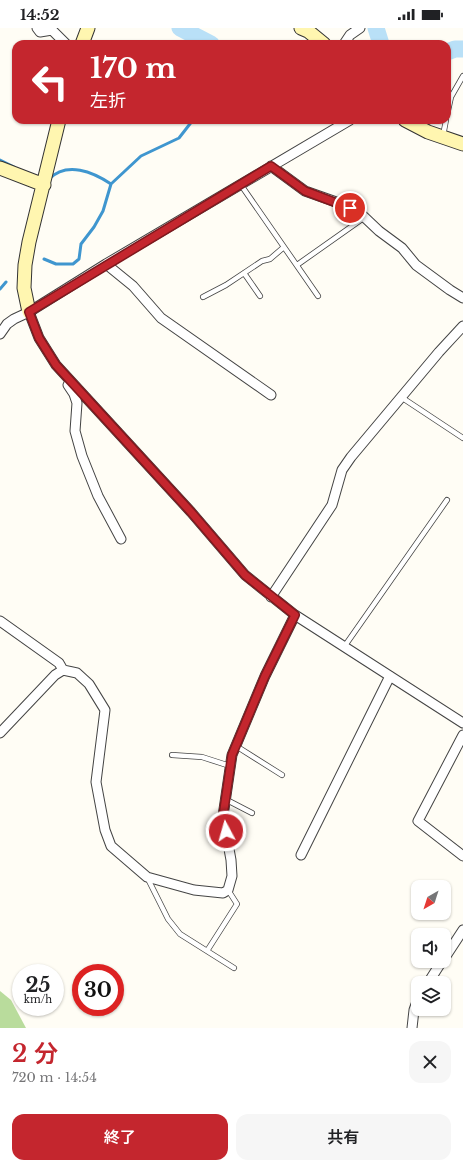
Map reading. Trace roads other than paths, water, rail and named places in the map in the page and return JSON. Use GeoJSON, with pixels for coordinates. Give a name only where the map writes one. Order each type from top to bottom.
{"type":"FeatureCollection","features":[{"type":"Feature","properties":{"kind":"street"},"geometry":{"type":"LineString","coordinates":[[37,28],[40,32],[52,30],[62,40]]}},
{"type":"Feature","properties":{"kind":"street"},"geometry":{"type":"LineString","coordinates":[[84,40],[88,28]]}},
{"type":"Feature","properties":{"kind":"street"},"geometry":{"type":"LineString","coordinates":[[301,28],[308,31],[319,40]]}},
{"type":"Feature","properties":{"kind":"street"},"geometry":{"type":"LineString","coordinates":[[347,40],[350,35],[360,28]]}},
{"type":"Feature","properties":{"kind":"street"},"geometry":{"type":"LineString","coordinates":[[59,124],[29,242],[25,265],[24,288],[29,312],[39,338],[56,365],[191,512],[245,575],[271,598],[463,723]]}},
{"type":"Feature","properties":{"kind":"street"},"geometry":{"type":"LineString","coordinates":[[0,334],[6,324],[14,319],[29,312],[106,264],[343,124]]}},
{"type":"Feature","properties":{"kind":"street"},"geometry":{"type":"LineString","coordinates":[[413,124],[428,132],[463,144]]}},
{"type":"Feature","properties":{"kind":"street"},"geometry":{"type":"LineString","coordinates":[[271,166],[305,191],[339,203],[360,213],[402,248],[416,265],[463,298]]}},
{"type":"Feature","properties":{"kind":"street"},"geometry":{"type":"LineString","coordinates":[[0,168],[44,185]]}},
{"type":"Feature","properties":{"kind":"street"},"geometry":{"type":"LineString","coordinates":[[106,264],[133,286],[160,318],[270,395]]}},
{"type":"Feature","properties":{"kind":"street"},"geometry":{"type":"LineString","coordinates":[[271,598],[332,505],[342,470],[351,457],[463,326]]}},
{"type":"Feature","properties":{"kind":"street"},"geometry":{"type":"LineString","coordinates":[[67,377],[66,380],[77,403],[75,431],[82,456],[98,496],[121,539]]}},
{"type":"Feature","properties":{"kind":"street"},"geometry":{"type":"LineString","coordinates":[[0,733],[55,675],[63,670],[78,673],[89,684],[105,710],[96,782],[105,830],[111,846],[147,877],[194,890],[223,893],[228,890],[232,876],[231,860],[223,816],[230,766],[236,746],[265,676],[295,615]]}},
{"type":"Feature","properties":{"kind":"street"},"geometry":{"type":"LineString","coordinates":[[0,621],[59,663],[63,670]]}},
{"type":"Feature","properties":{"kind":"street"},"geometry":{"type":"LineString","coordinates":[[301,855],[390,676]]}},
{"type":"Feature","properties":{"kind":"street"},"geometry":{"type":"LineString","coordinates":[[463,735],[418,821],[463,856]]}},
{"type":"Feature","properties":{"kind":"street"},"geometry":{"type":"LineString","coordinates":[[451,948],[463,930]]}},
{"type":"Feature","properties":{"kind":"street"},"geometry":{"type":"LineString","coordinates":[[412,1028],[413,1016]]}},
{"type":"Feature","properties":{"kind":"lane"},"geometry":{"type":"LineString","coordinates":[[451,97],[463,76]]}},
{"type":"Feature","properties":{"kind":"lane"},"geometry":{"type":"LineString","coordinates":[[442,137],[445,124]]}},
{"type":"Feature","properties":{"kind":"lane"},"geometry":{"type":"LineString","coordinates":[[241,185],[318,296]]}},
{"type":"Feature","properties":{"kind":"lane"},"geometry":{"type":"LineString","coordinates":[[297,265],[365,217]]}},
{"type":"Feature","properties":{"kind":"lane"},"geometry":{"type":"LineString","coordinates":[[203,297],[262,261],[270,258],[284,248]]}},
{"type":"Feature","properties":{"kind":"lane"},"geometry":{"type":"LineString","coordinates":[[244,273],[260,296]]}},
{"type":"Feature","properties":{"kind":"lane"},"geometry":{"type":"LineString","coordinates":[[401,397],[463,438]]}},
{"type":"Feature","properties":{"kind":"lane"},"geometry":{"type":"LineString","coordinates":[[344,646],[447,500]]}},
{"type":"Feature","properties":{"kind":"lane"},"geometry":{"type":"LineString","coordinates":[[236,746],[282,775]]}},
{"type":"Feature","properties":{"kind":"lane"},"geometry":{"type":"LineString","coordinates":[[172,755],[202,758],[230,766]]}},
{"type":"Feature","properties":{"kind":"lane"},"geometry":{"type":"LineString","coordinates":[[225,799],[252,813]]}},
{"type":"Feature","properties":{"kind":"lane"},"geometry":{"type":"LineString","coordinates":[[147,877],[168,919],[180,934],[234,968]]}},
{"type":"Feature","properties":{"kind":"lane"},"geometry":{"type":"LineString","coordinates":[[207,951],[237,904],[228,890]]}},
{"type":"Feature","properties":{"kind":"waterway"},"geometry":{"type":"LineString","coordinates":[[180,28],[203,40]]}},
{"type":"Feature","properties":{"kind":"waterway"},"geometry":{"type":"LineString","coordinates":[[376,28],[380,40]]}},
{"type":"Feature","properties":{"kind":"waterway"},"geometry":{"type":"LineString","coordinates":[[451,50],[463,49]]}},
{"type":"Feature","properties":{"kind":"waterway"},"geometry":{"type":"LineString","coordinates":[[44,259],[56,264],[73,264],[79,259],[81,244],[94,227],[103,211],[111,184],[141,156],[179,138],[190,124]]}},
{"type":"Feature","properties":{"kind":"waterway"},"geometry":{"type":"LineString","coordinates":[[0,160],[14,167]]}},
{"type":"Feature","properties":{"kind":"waterway"},"geometry":{"type":"LineString","coordinates":[[49,179],[64,170],[80,170],[88,172],[111,184]]}},
{"type":"Feature","properties":{"kind":"waterway"},"geometry":{"type":"LineString","coordinates":[[0,289],[6,282]]}}]}
